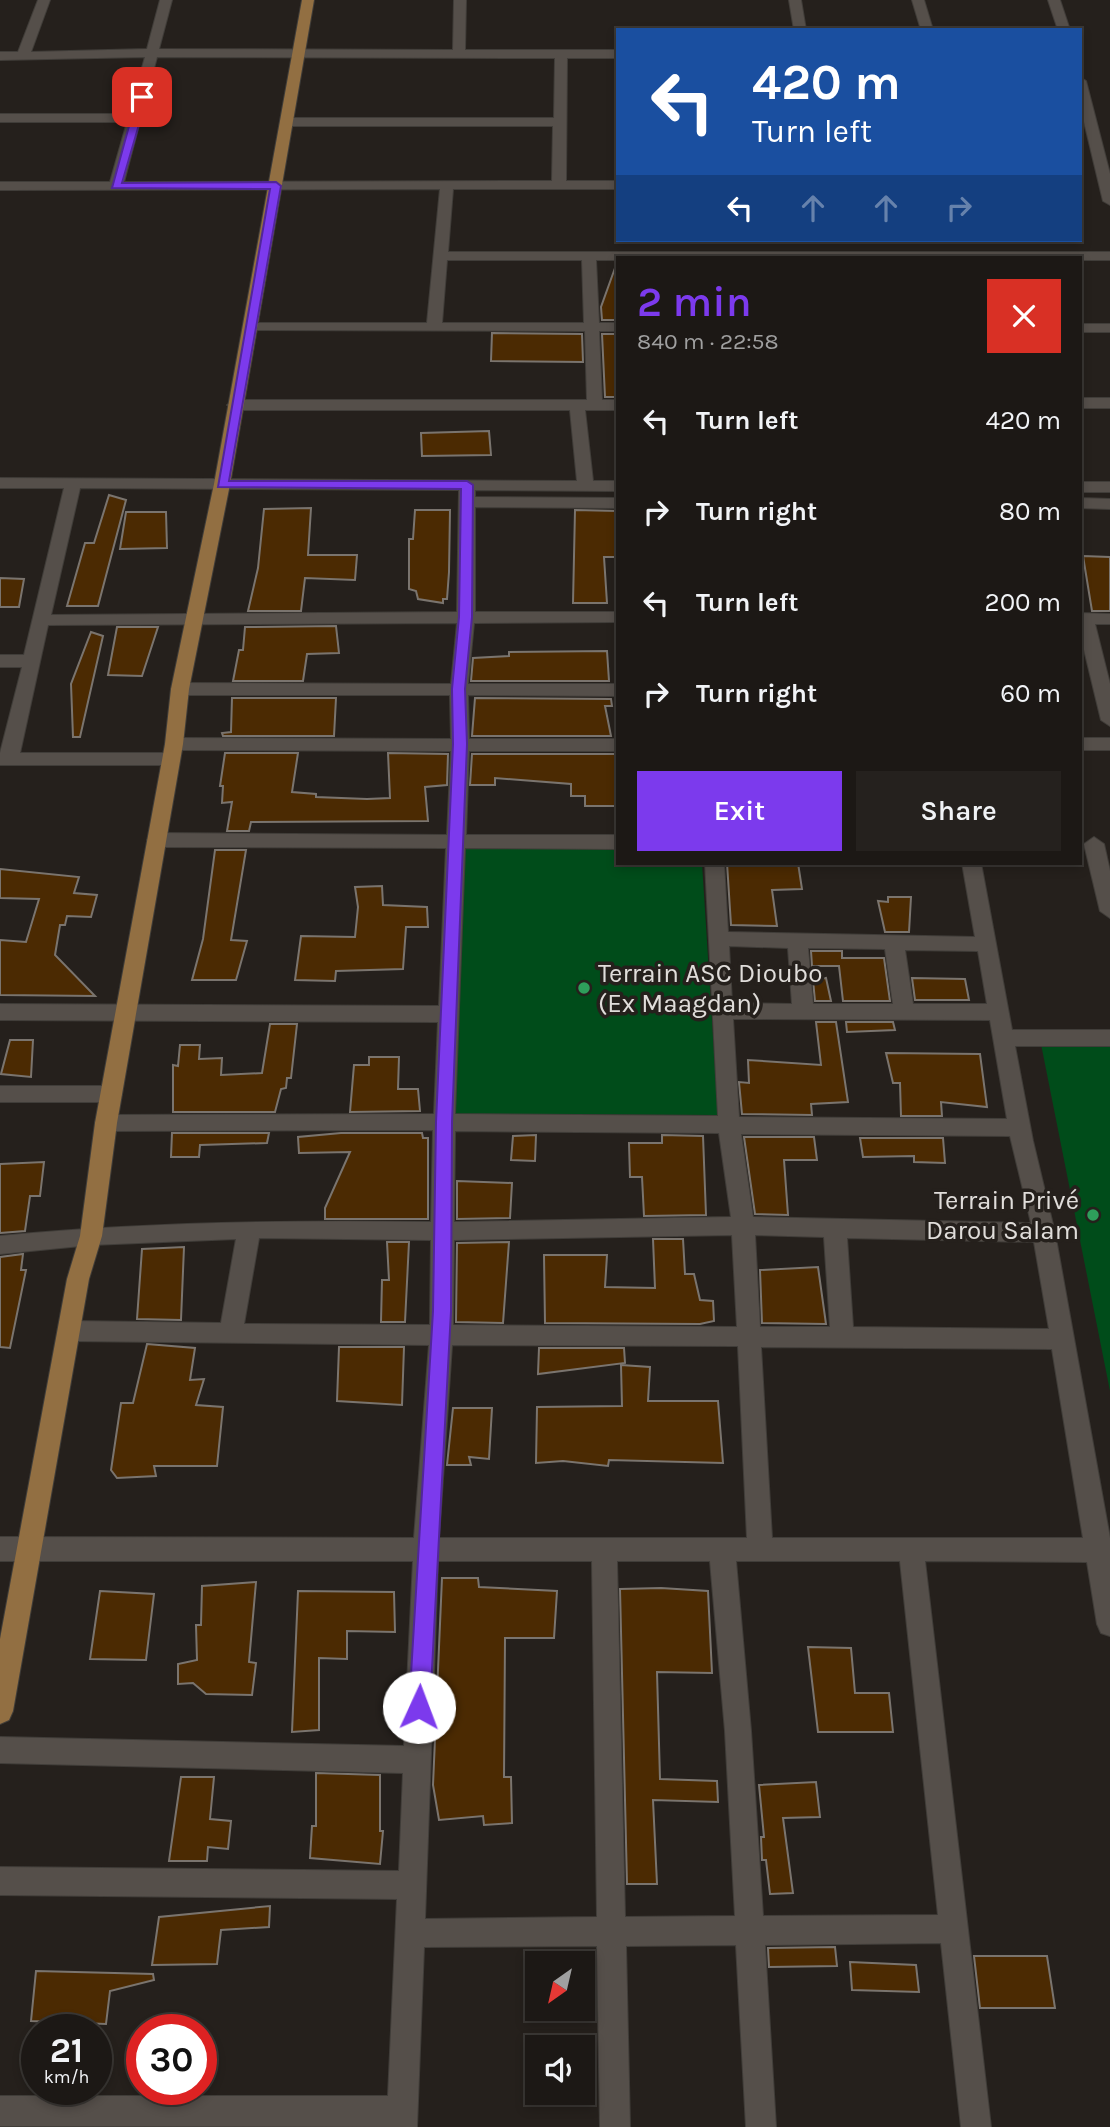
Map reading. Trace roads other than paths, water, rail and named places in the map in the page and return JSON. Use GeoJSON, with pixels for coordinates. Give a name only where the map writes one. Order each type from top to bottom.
{"type":"FeatureCollection","features":[{"type":"Feature","properties":{"kind":"main road"},"geometry":{"type":"LineString","coordinates":[[0,1711],[78,1279],[91,1236],[106,1124],[173,751],[180,689],[197,618],[222,484],[308,0]]}},
{"type":"Feature","properties":{"kind":"street"},"geometry":{"type":"LineString","coordinates":[[23,56],[44,0]]}},
{"type":"Feature","properties":{"kind":"street"},"geometry":{"type":"LineString","coordinates":[[116,186],[155,53],[166,0]]}},
{"type":"Feature","properties":{"kind":"street"},"geometry":{"type":"LineString","coordinates":[[459,54],[460,0]]}},
{"type":"Feature","properties":{"kind":"street"},"geometry":{"type":"LineString","coordinates":[[795,0],[800,28]]}},
{"type":"Feature","properties":{"kind":"street"},"geometry":{"type":"LineString","coordinates":[[918,0],[926,28]]}},
{"type":"Feature","properties":{"kind":"street"},"geometry":{"type":"LineString","coordinates":[[1054,0],[1063,28]]}},
{"type":"Feature","properties":{"kind":"street"},"geometry":{"type":"LineString","coordinates":[[0,56],[155,53],[616,54]]}},
{"type":"Feature","properties":{"kind":"street"},"geometry":{"type":"LineString","coordinates":[[559,186],[561,54]]}},
{"type":"Feature","properties":{"kind":"street"},"geometry":{"type":"LineString","coordinates":[[1082,89],[1109,192]]}},
{"type":"Feature","properties":{"kind":"street"},"geometry":{"type":"LineString","coordinates":[[0,118],[136,118]]}},
{"type":"Feature","properties":{"kind":"street"},"geometry":{"type":"LineString","coordinates":[[288,122],[561,122]]}},
{"type":"Feature","properties":{"kind":"street"},"geometry":{"type":"LineString","coordinates":[[0,186],[616,185]]}},
{"type":"Feature","properties":{"kind":"street"},"geometry":{"type":"LineString","coordinates":[[434,327],[447,186]]}},
{"type":"Feature","properties":{"kind":"street"},"geometry":{"type":"LineString","coordinates":[[988,242],[992,256],[1110,256]]}},
{"type":"Feature","properties":{"kind":"street"},"geometry":{"type":"LineString","coordinates":[[439,256],[616,257]]}},
{"type":"Feature","properties":{"kind":"street"},"geometry":{"type":"LineString","coordinates":[[589,257],[588,285],[593,327],[595,405]]}},
{"type":"Feature","properties":{"kind":"street"},"geometry":{"type":"LineString","coordinates":[[250,327],[616,327]]}},
{"type":"Feature","properties":{"kind":"street"},"geometry":{"type":"LineString","coordinates":[[1082,328],[1110,328]]}},
{"type":"Feature","properties":{"kind":"street"},"geometry":{"type":"LineString","coordinates":[[1082,404],[1110,403]]}},
{"type":"Feature","properties":{"kind":"street"},"geometry":{"type":"LineString","coordinates":[[235,405],[616,405]]}},
{"type":"Feature","properties":{"kind":"street"},"geometry":{"type":"LineString","coordinates":[[577,405],[585,485]]}},
{"type":"Feature","properties":{"kind":"street"},"geometry":{"type":"LineString","coordinates":[[73,482],[32,661],[5,759],[173,751],[460,744],[616,745]]}},
{"type":"Feature","properties":{"kind":"street"},"geometry":{"type":"LineString","coordinates":[[0,483],[222,484],[467,493],[616,503]]}},
{"type":"Feature","properties":{"kind":"street"},"geometry":{"type":"LineString","coordinates":[[467,493],[616,485]]}},
{"type":"Feature","properties":{"kind":"street"},"geometry":{"type":"LineString","coordinates":[[1082,487],[1110,487]]}},
{"type":"Feature","properties":{"kind":"street"},"geometry":{"type":"LineString","coordinates":[[0,2111],[402,2119],[426,1549],[441,1337],[445,1231],[444,1122],[460,744],[458,689],[466,617],[467,493]]}},
{"type":"Feature","properties":{"kind":"street"},"geometry":{"type":"LineString","coordinates":[[1082,503],[1110,504]]}},
{"type":"Feature","properties":{"kind":"street"},"geometry":{"type":"LineString","coordinates":[[41,621],[616,617]]}},
{"type":"Feature","properties":{"kind":"street"},"geometry":{"type":"LineString","coordinates":[[1110,619],[1082,618],[1110,720]]}},
{"type":"Feature","properties":{"kind":"street"},"geometry":{"type":"LineString","coordinates":[[0,661],[32,661]]}},
{"type":"Feature","properties":{"kind":"street"},"geometry":{"type":"LineString","coordinates":[[180,689],[616,690]]}},
{"type":"Feature","properties":{"kind":"street"},"geometry":{"type":"LineString","coordinates":[[1082,744],[1110,744]]}},
{"type":"Feature","properties":{"kind":"street"},"geometry":{"type":"LineString","coordinates":[[157,840],[616,842]]}},
{"type":"Feature","properties":{"kind":"street"},"geometry":{"type":"LineString","coordinates":[[1095,844],[1110,911]]}},
{"type":"Feature","properties":{"kind":"street"},"geometry":{"type":"LineString","coordinates":[[715,865],[729,1125],[743,1226],[760,1548]]}},
{"type":"Feature","properties":{"kind":"street"},"geometry":{"type":"LineString","coordinates":[[972,865],[1020,1128],[1044,1233],[1061,1339],[1103,1550],[1110,1624]]}},
{"type":"Feature","properties":{"kind":"street"},"geometry":{"type":"LineString","coordinates":[[717,939],[987,944]]}},
{"type":"Feature","properties":{"kind":"street"},"geometry":{"type":"LineString","coordinates":[[797,941],[803,1011]]}},
{"type":"Feature","properties":{"kind":"street"},"geometry":{"type":"LineString","coordinates":[[894,942],[904,1012]]}},
{"type":"Feature","properties":{"kind":"street"},"geometry":{"type":"LineString","coordinates":[[722,1011],[999,1012]]}},
{"type":"Feature","properties":{"kind":"street"},"geometry":{"type":"LineString","coordinates":[[0,1012],[449,1014]]}},
{"type":"Feature","properties":{"kind":"street"},"geometry":{"type":"LineString","coordinates":[[1004,1038],[1110,1038]]}},
{"type":"Feature","properties":{"kind":"street"},"geometry":{"type":"LineString","coordinates":[[0,1094],[111,1094]]}},
{"type":"Feature","properties":{"kind":"street"},"geometry":{"type":"LineString","coordinates":[[106,1124],[444,1122],[1020,1128]]}},
{"type":"Feature","properties":{"kind":"street"},"geometry":{"type":"LineString","coordinates":[[0,1245],[91,1236],[249,1229],[445,1231],[743,1226],[1044,1233]]}},
{"type":"Feature","properties":{"kind":"street"},"geometry":{"type":"LineString","coordinates":[[835,1227],[842,1337]]}},
{"type":"Feature","properties":{"kind":"street"},"geometry":{"type":"LineString","coordinates":[[230,1334],[249,1229]]}},
{"type":"Feature","properties":{"kind":"street"},"geometry":{"type":"LineString","coordinates":[[70,1331],[441,1337],[747,1335],[1061,1339]]}},
{"type":"Feature","properties":{"kind":"street"},"geometry":{"type":"LineString","coordinates":[[911,1548],[976,2127]]}},
{"type":"Feature","properties":{"kind":"street"},"geometry":{"type":"LineString","coordinates":[[0,1549],[1103,1550]]}},
{"type":"Feature","properties":{"kind":"street"},"geometry":{"type":"LineString","coordinates":[[604,1549],[615,2127]]}},
{"type":"Feature","properties":{"kind":"street"},"geometry":{"type":"LineString","coordinates":[[722,1549],[761,2127]]}},
{"type":"Feature","properties":{"kind":"street"},"geometry":{"type":"LineString","coordinates":[[0,1750],[417,1760]]}},
{"type":"Feature","properties":{"kind":"street"},"geometry":{"type":"LineString","coordinates":[[0,1881],[412,1885]]}},
{"type":"Feature","properties":{"kind":"street"},"geometry":{"type":"LineString","coordinates":[[410,1933],[953,1929]]}},
{"type":"Feature","properties":{"kind":"place","name":"Terrain ASC Dioubo (Ex Maagdan)"},"geometry":{"type":"Point","coordinates":[584,988]}},
{"type":"Feature","properties":{"kind":"place","name":"Terrain Privé Darou Salam"},"geometry":{"type":"Point","coordinates":[1093,1215]}}]}
